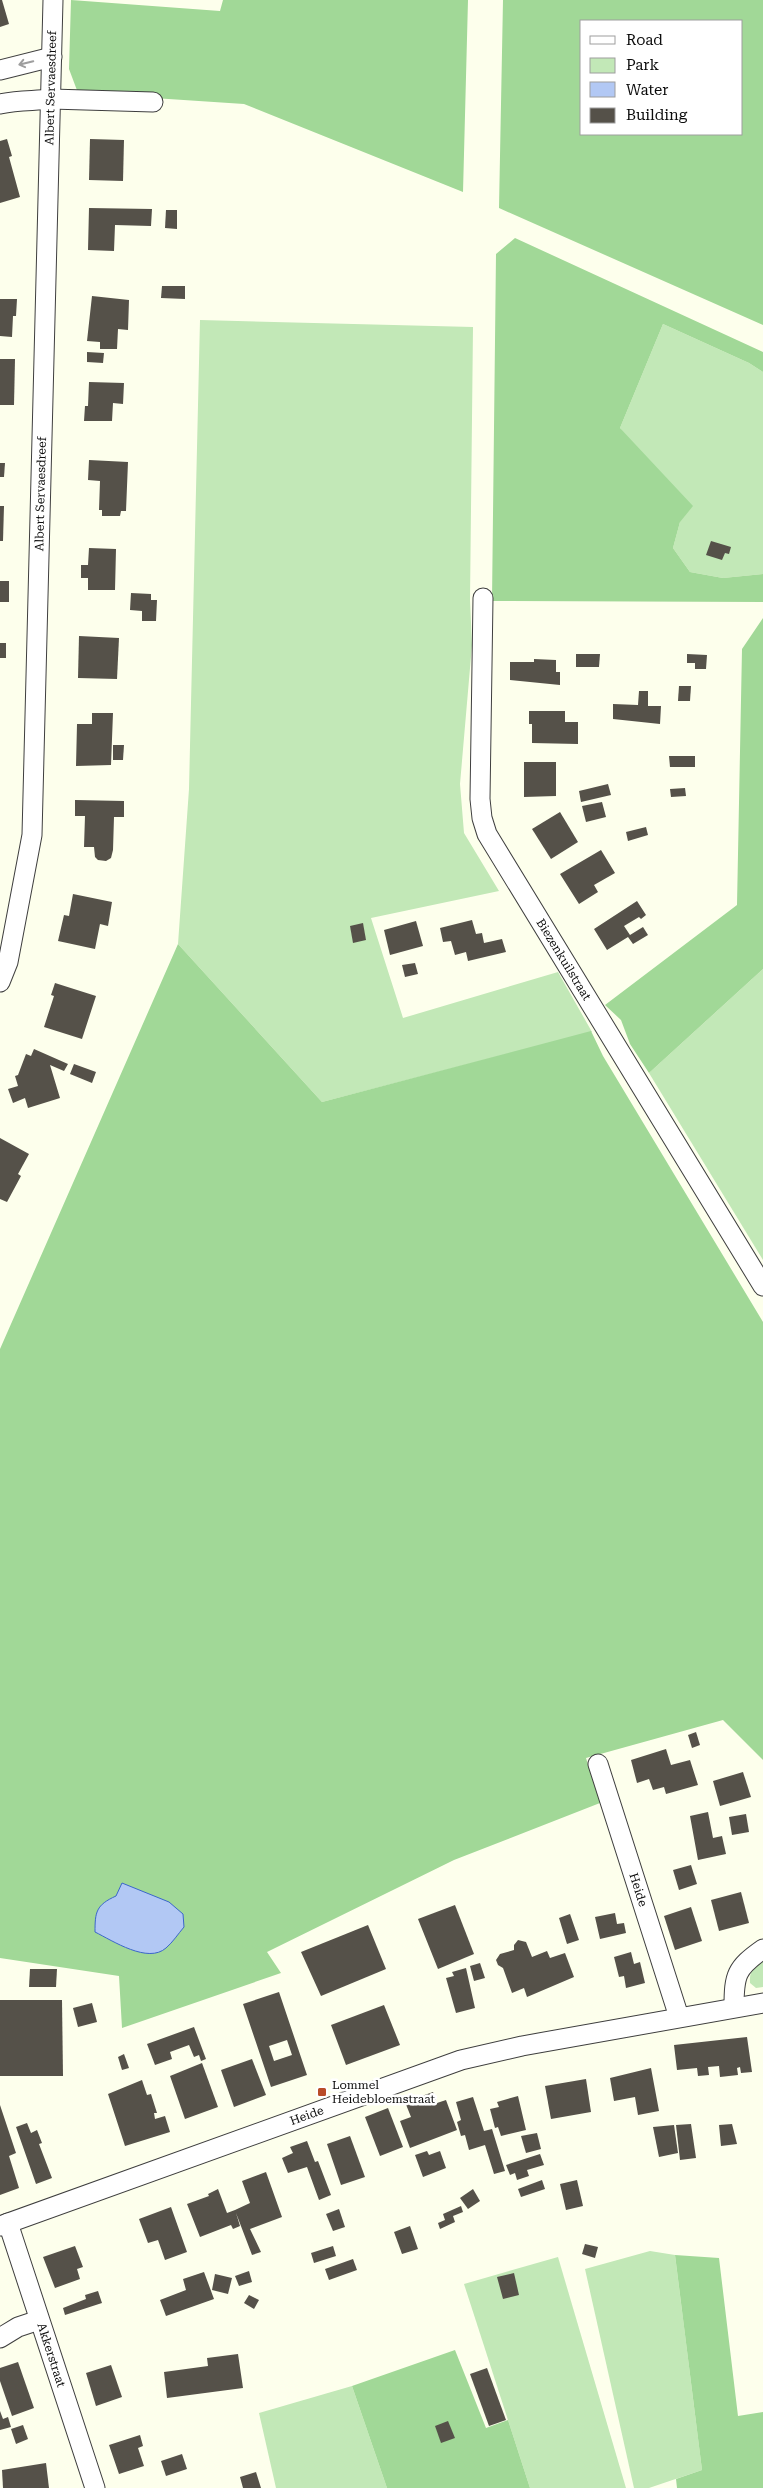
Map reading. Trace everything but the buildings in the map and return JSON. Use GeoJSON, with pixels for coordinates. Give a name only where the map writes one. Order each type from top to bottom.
{"type":"FeatureCollection","features":[{"type":"Feature","properties":{"kind":"street","name":"Albert Servaesdreef"},"geometry":{"type":"LineString","coordinates":[[0,982],[8,962],[32,835],[53,0]]}},
{"type":"Feature","properties":{"kind":"street"},"geometry":{"type":"LineString","coordinates":[[0,70],[52,57]]}},
{"type":"Feature","properties":{"kind":"street"},"geometry":{"type":"LineString","coordinates":[[0,104],[20,99],[153,102]]}},
{"type":"Feature","properties":{"kind":"street","name":"Biezenkuilstraat"},"geometry":{"type":"LineString","coordinates":[[483,598],[480,799],[482,818],[487,834],[763,1286]]}},
{"type":"Feature","properties":{"kind":"street","name":"Heide"},"geometry":{"type":"LineString","coordinates":[[598,1764],[679,2017]]}},
{"type":"Feature","properties":{"kind":"street"},"geometry":{"type":"LineString","coordinates":[[734,2007],[734,1980],[742,1965],[763,1949]]}},
{"type":"Feature","properties":{"kind":"street","name":"Heide"},"geometry":{"type":"LineString","coordinates":[[4,2224],[462,2060],[522,2046],[763,2003]]}},
{"type":"Feature","properties":{"kind":"street","name":"Akkerstraat"},"geometry":{"type":"LineString","coordinates":[[4,2224],[39,2320],[95,2488]]}},
{"type":"Feature","properties":{"kind":"street"},"geometry":{"type":"LineString","coordinates":[[0,2338],[18,2327],[39,2320]]}},
{"type":"Feature","properties":{"kind":"green space"},"geometry":{"type":"Polygon","coordinates":[[[71,0],[220,11],[223,0],[468,0],[463,192],[244,104],[78,93],[69,69],[71,0]]]}},
{"type":"Feature","properties":{"kind":"green space"},"geometry":{"type":"Polygon","coordinates":[[[503,0],[763,0],[763,325],[499,208],[503,0]]]}},
{"type":"Feature","properties":{"kind":"green space"},"geometry":{"type":"Polygon","coordinates":[[[515,238],[763,352],[763,372],[749,363],[663,324],[620,428],[693,506],[680,522],[673,548],[690,572],[723,578],[763,574],[763,602],[492,601],[496,254],[515,238]]]}},
{"type":"Feature","properties":{"kind":"green space"},"geometry":{"type":"Polygon","coordinates":[[[200,320],[473,327],[470,600],[472,645],[460,784],[464,833],[499,891],[371,918],[403,1018],[558,972],[592,1032],[322,1102],[178,944],[189,789],[200,320]]]}},
{"type":"Feature","properties":{"kind":"green space"},"geometry":{"type":"Polygon","coordinates":[[[663,324],[749,363],[763,372],[763,574],[723,578],[690,572],[673,548],[680,522],[620,428],[663,324]]]}},
{"type":"Feature","properties":{"kind":"green space"},"geometry":{"type":"Polygon","coordinates":[[[763,618],[763,969],[649,1073],[630,1044],[621,1020],[605,1005],[737,905],[742,649],[763,618]]]}},
{"type":"Feature","properties":{"kind":"green space"},"geometry":{"type":"Polygon","coordinates":[[[178,944],[322,1102],[591,1031],[603,1056],[763,1322],[763,1760],[723,1720],[586,1758],[600,1803],[454,1860],[267,1952],[281,1973],[122,2028],[119,1976],[0,1958],[0,1349],[178,944]]]}},
{"type":"Feature","properties":{"kind":"green space"},"geometry":{"type":"Polygon","coordinates":[[[763,969],[763,1260],[649,1073],[763,969]]]}},
{"type":"Feature","properties":{"kind":"green space"},"geometry":{"type":"Polygon","coordinates":[[[763,1961],[763,1987],[756,1988],[750,1983],[750,1976],[754,1968],[763,1961]]]}},
{"type":"Feature","properties":{"kind":"green space"},"geometry":{"type":"Polygon","coordinates":[[[650,2251],[675,2255],[702,2470],[649,2488],[634,2488],[585,2269],[650,2251]]]}},
{"type":"Feature","properties":{"kind":"green space"},"geometry":{"type":"Polygon","coordinates":[[[675,2255],[719,2258],[738,2416],[763,2412],[763,2488],[677,2488],[676,2479],[702,2470],[675,2255]]]}},
{"type":"Feature","properties":{"kind":"green space"},"geometry":{"type":"Polygon","coordinates":[[[558,2257],[626,2488],[530,2488],[464,2284],[558,2257]]]}},
{"type":"Feature","properties":{"kind":"green space"},"geometry":{"type":"Polygon","coordinates":[[[455,2350],[486,2428],[508,2420],[530,2488],[387,2488],[352,2386],[455,2350]]]}},
{"type":"Feature","properties":{"kind":"green space"},"geometry":{"type":"Polygon","coordinates":[[[352,2386],[387,2488],[276,2488],[259,2413],[352,2386]]]}},
{"type":"Feature","properties":{"kind":"water"},"geometry":{"type":"Polygon","coordinates":[[[122,1883],[169,1902],[183,1914],[184,1927],[166,1948],[150,1954],[140,1952],[95,1932],[95,1919],[98,1910],[109,1899],[116,1896],[122,1883]]]}},
{"type":"Feature","properties":{"kind":"place","name":"Lommel Heidebloemstraat"},"geometry":{"type":"Point","coordinates":[322,2092]}}]}
